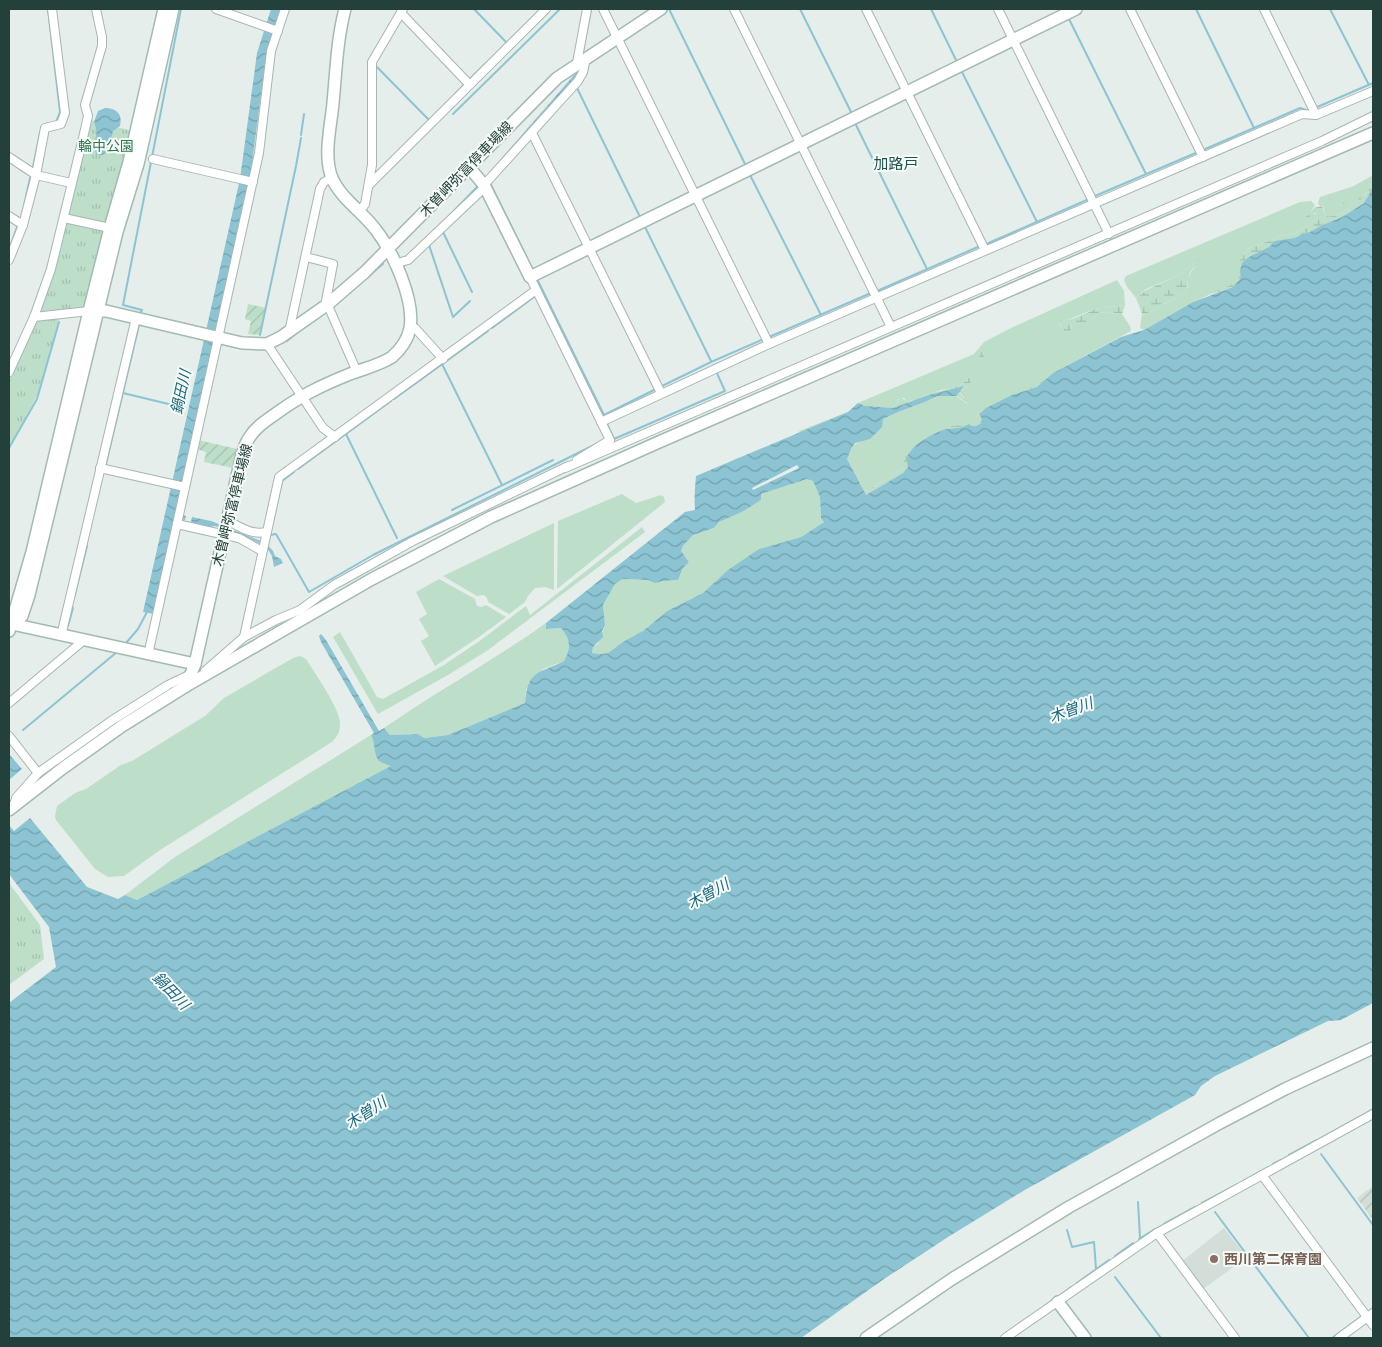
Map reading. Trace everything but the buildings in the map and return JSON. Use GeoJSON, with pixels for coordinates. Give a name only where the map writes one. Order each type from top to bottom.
{"type":"FeatureCollection","features":[{"type":"Feature","properties":{"kind":"street"},"geometry":{"type":"LineString","coordinates":[[9,260],[23,225],[36,175],[45,128],[61,124],[65,113],[52,9]]}},
{"type":"Feature","properties":{"kind":"street"},"geometry":{"type":"LineString","coordinates":[[9,372],[34,317],[64,218],[88,116],[85,105],[102,46],[96,9]]}},
{"type":"Feature","properties":{"kind":"street"},"geometry":{"type":"LineString","coordinates":[[10,628],[22,616],[29,595],[110,228],[130,162],[164,9]]}},
{"type":"Feature","properties":{"kind":"street"},"geometry":{"type":"LineString","coordinates":[[93,311],[138,164],[173,9]]}},
{"type":"Feature","properties":{"kind":"street"},"geometry":{"type":"LineString","coordinates":[[216,9],[276,30]]}},
{"type":"Feature","properties":{"kind":"street"},"geometry":{"type":"LineString","coordinates":[[148,655],[251,182],[259,153],[271,51],[276,30],[286,9]]}},
{"type":"Feature","properties":{"kind":"street"},"geometry":{"type":"LineString","coordinates":[[345,9],[336,72],[329,152],[329,167],[332,178],[343,194],[376,230],[388,250],[405,289],[409,304],[410,327],[415,328],[443,359]]}},
{"type":"Feature","properties":{"kind":"street"},"geometry":{"type":"LineString","coordinates":[[369,185],[546,9]]}},
{"type":"Feature","properties":{"kind":"street"},"geometry":{"type":"LineString","coordinates":[[394,264],[408,260],[578,82],[582,72],[587,9]]}},
{"type":"Feature","properties":{"kind":"street"},"geometry":{"type":"LineString","coordinates":[[603,9],[768,344]]}},
{"type":"Feature","properties":{"kind":"street","name":"木曽岬弥富停車場線"},"geometry":{"type":"LineString","coordinates":[[267,344],[290,332],[328,304],[365,272],[550,84],[661,9]]}},
{"type":"Feature","properties":{"kind":"street"},"geometry":{"type":"LineString","coordinates":[[734,9],[891,327]]}},
{"type":"Feature","properties":{"kind":"street"},"geometry":{"type":"LineString","coordinates":[[866,9],[985,250]]}},
{"type":"Feature","properties":{"kind":"street"},"geometry":{"type":"LineString","coordinates":[[998,9],[1109,234]]}},
{"type":"Feature","properties":{"kind":"street"},"geometry":{"type":"LineString","coordinates":[[530,277],[1076,9]]}},
{"type":"Feature","properties":{"kind":"street"},"geometry":{"type":"LineString","coordinates":[[1130,9],[1203,157]]}},
{"type":"Feature","properties":{"kind":"street"},"geometry":{"type":"LineString","coordinates":[[1264,9],[1316,115]]}},
{"type":"Feature","properties":{"kind":"street"},"geometry":{"type":"LineString","coordinates":[[359,212],[365,204],[372,165],[372,62],[402,11],[469,84]]}},
{"type":"Feature","properties":{"kind":"street"},"geometry":{"type":"LineString","coordinates":[[601,422],[768,344],[1302,114],[1316,115],[1373,91]]}},
{"type":"Feature","properties":{"kind":"street"},"geometry":{"type":"LineString","coordinates":[[11,808],[244,637],[300,610],[334,585],[413,541],[565,468],[1109,234],[1322,141],[1373,116]]}},
{"type":"Feature","properties":{"kind":"street"},"geometry":{"type":"LineString","coordinates":[[11,808],[16,798],[38,773],[111,721],[168,685],[187,680],[372,579],[491,517],[668,438],[1368,135],[1366,131],[1373,127]]}},
{"type":"Feature","properties":{"kind":"street"},"geometry":{"type":"LineString","coordinates":[[532,132],[661,393]]}},
{"type":"Feature","properties":{"kind":"street"},"geometry":{"type":"LineString","coordinates":[[9,157],[36,175],[71,183]]}},
{"type":"Feature","properties":{"kind":"street"},"geometry":{"type":"LineString","coordinates":[[153,159],[251,182]]}},
{"type":"Feature","properties":{"kind":"street"},"geometry":{"type":"LineString","coordinates":[[468,166],[482,183],[610,440],[565,468]]}},
{"type":"Feature","properties":{"kind":"street"},"geometry":{"type":"LineString","coordinates":[[290,332],[320,189],[324,182],[332,178]]}},
{"type":"Feature","properties":{"kind":"street"},"geometry":{"type":"LineString","coordinates":[[9,216],[23,225]]}},
{"type":"Feature","properties":{"kind":"street"},"geometry":{"type":"LineString","coordinates":[[64,218],[110,228]]}},
{"type":"Feature","properties":{"kind":"street"},"geometry":{"type":"LineString","coordinates":[[306,257],[333,264],[326,301],[357,372]]}},
{"type":"Feature","properties":{"kind":"street"},"geometry":{"type":"LineString","coordinates":[[244,637],[280,477],[536,290]]}},
{"type":"Feature","properties":{"kind":"street"},"geometry":{"type":"LineString","coordinates":[[34,317],[106,310],[218,338],[242,343],[267,344],[323,428],[335,437]]}},
{"type":"Feature","properties":{"kind":"street"},"geometry":{"type":"LineString","coordinates":[[61,636],[136,318]]}},
{"type":"Feature","properties":{"kind":"street","name":"木曽岬弥富停車場線"},"geometry":{"type":"LineString","coordinates":[[187,680],[195,664],[243,450],[249,436],[266,420],[302,395],[392,356],[405,342],[410,327]]}},
{"type":"Feature","properties":{"kind":"street"},"geometry":{"type":"LineString","coordinates":[[100,468],[184,487]]}},
{"type":"Feature","properties":{"kind":"street"},"geometry":{"type":"LineString","coordinates":[[178,522],[247,531],[258,534],[264,542]]}},
{"type":"Feature","properties":{"kind":"street"},"geometry":{"type":"LineString","coordinates":[[225,528],[246,541],[264,542]]}},
{"type":"Feature","properties":{"kind":"street"},"geometry":{"type":"LineString","coordinates":[[10,628],[84,640],[195,664]]}},
{"type":"Feature","properties":{"kind":"street"},"geometry":{"type":"LineString","coordinates":[[9,703],[84,640]]}},
{"type":"Feature","properties":{"kind":"street"},"geometry":{"type":"LineString","coordinates":[[9,736],[38,773]]}},
{"type":"Feature","properties":{"kind":"street"},"geometry":{"type":"LineString","coordinates":[[866,1338],[952,1279],[1070,1207],[1220,1123],[1285,1089],[1373,1048]]}},
{"type":"Feature","properties":{"kind":"street"},"geometry":{"type":"LineString","coordinates":[[1005,1338],[1157,1233],[1262,1175],[1372,1118]]}},
{"type":"Feature","properties":{"kind":"street"},"geometry":{"type":"LineString","coordinates":[[1262,1175],[1368,1315],[1373,1325]]}},
{"type":"Feature","properties":{"kind":"street"},"geometry":{"type":"LineString","coordinates":[[1157,1233],[1235,1338]]}},
{"type":"Feature","properties":{"kind":"street"},"geometry":{"type":"LineString","coordinates":[[1058,1302],[1085,1338]]}},
{"type":"Feature","properties":{"kind":"street"},"geometry":{"type":"LineString","coordinates":[[1339,1338],[1368,1315]]}},
{"type":"Feature","properties":{"kind":"shaded area"},"geometry":{"type":"Polygon","coordinates":[[[1373,1186],[1373,1220],[1357,1198],[1373,1186]]]}},
{"type":"Feature","properties":{"kind":"shaded area","name":"西川第二保育園"},"geometry":{"type":"Polygon","coordinates":[[[1224,1228],[1247,1257],[1202,1290],[1181,1262],[1224,1228]]]}},
{"type":"Feature","properties":{"kind":"green space","name":"輪中公園"},"geometry":{"type":"Polygon","coordinates":[[[90,120],[132,131],[107,219],[83,315],[60,316],[39,392],[9,448],[9,378],[36,319],[53,270],[70,210],[90,120]]]}},
{"type":"Feature","properties":{"kind":"green space"},"geometry":{"type":"Polygon","coordinates":[[[1373,175],[1373,186],[1363,197],[1345,211],[1332,216],[1326,216],[1323,206],[1320,206],[1318,203],[1320,197],[1354,186],[1373,175]]]}},
{"type":"Feature","properties":{"kind":"green space"},"geometry":{"type":"Polygon","coordinates":[[[1373,186],[1373,197],[1342,217],[1302,234],[1274,250],[1233,287],[1213,294],[1215,291],[1231,285],[1235,279],[1237,263],[1249,248],[1276,237],[1296,233],[1316,219],[1316,213],[1313,213],[1306,220],[1305,218],[1314,208],[1322,206],[1326,216],[1342,213],[1356,202],[1331,205],[1328,200],[1331,199],[1335,202],[1358,200],[1359,196],[1365,195],[1373,186]]]}},
{"type":"Feature","properties":{"kind":"green space"},"geometry":{"type":"Polygon","coordinates":[[[1311,201],[1315,205],[1306,219],[1313,213],[1317,215],[1316,219],[1296,233],[1276,237],[1249,248],[1237,263],[1236,279],[1231,285],[1193,302],[1144,330],[1140,328],[1142,314],[1145,315],[1185,292],[1188,287],[1188,278],[1198,260],[1179,275],[1146,289],[1136,298],[1127,287],[1124,280],[1126,276],[1300,202],[1311,201]]]}},
{"type":"Feature","properties":{"kind":"green space"},"geometry":{"type":"Polygon","coordinates":[[[1198,260],[1200,261],[1190,274],[1185,292],[1145,315],[1142,314],[1136,298],[1146,290],[1179,275],[1198,260]]]}},
{"type":"Feature","properties":{"kind":"green space"},"geometry":{"type":"Polygon","coordinates":[[[1117,280],[1124,291],[1125,305],[1095,309],[1059,323],[1064,332],[1071,331],[1072,322],[1089,322],[1100,312],[1122,314],[1131,331],[1053,373],[1037,387],[1012,395],[982,411],[969,424],[949,426],[904,468],[867,491],[860,483],[847,459],[855,445],[870,439],[883,419],[937,396],[956,396],[968,404],[960,392],[968,386],[982,352],[968,379],[951,389],[941,390],[907,402],[904,398],[898,399],[896,407],[893,408],[865,406],[858,403],[974,354],[984,342],[1011,328],[1117,280]]]}},
{"type":"Feature","properties":{"kind":"green space"},"geometry":{"type":"Polygon","coordinates":[[[248,304],[266,308],[260,335],[248,334],[251,321],[245,319],[248,304]]]}},
{"type":"Feature","properties":{"kind":"green space"},"geometry":{"type":"Polygon","coordinates":[[[1125,305],[1122,314],[1100,312],[1089,322],[1072,322],[1071,331],[1064,332],[1059,322],[1075,318],[1095,309],[1125,305]]]}},
{"type":"Feature","properties":{"kind":"green space"},"geometry":{"type":"Polygon","coordinates":[[[982,351],[986,353],[972,380],[960,392],[969,404],[958,397],[949,396],[930,399],[883,419],[882,427],[870,439],[855,443],[847,459],[860,483],[867,491],[904,468],[905,453],[923,435],[941,427],[969,423],[994,404],[1047,378],[1043,385],[908,467],[903,473],[861,498],[799,431],[848,412],[858,403],[865,406],[893,408],[900,397],[908,402],[931,393],[951,389],[968,379],[982,351]]]}},
{"type":"Feature","properties":{"kind":"green space"},"geometry":{"type":"Polygon","coordinates":[[[198,440],[237,449],[233,468],[204,462],[206,452],[196,449],[198,440]]]}},
{"type":"Feature","properties":{"kind":"green space"},"geometry":{"type":"Polygon","coordinates":[[[807,479],[813,481],[820,497],[821,517],[824,522],[801,537],[759,549],[703,593],[667,611],[643,631],[608,653],[592,653],[593,647],[598,644],[605,625],[603,605],[615,584],[622,579],[648,580],[655,583],[678,580],[683,568],[689,562],[681,551],[693,535],[714,528],[719,522],[742,512],[760,500],[761,494],[807,479]]]}},
{"type":"Feature","properties":{"kind":"green space"},"geometry":{"type":"Polygon","coordinates":[[[622,494],[636,503],[661,495],[664,497],[665,502],[557,589],[558,521],[622,494]]]}},
{"type":"Feature","properties":{"kind":"green space"},"geometry":{"type":"Polygon","coordinates":[[[554,523],[554,590],[545,587],[535,588],[525,602],[509,614],[488,602],[484,595],[477,596],[443,576],[554,523]]]}},
{"type":"Feature","properties":{"kind":"green space"},"geometry":{"type":"Polygon","coordinates":[[[642,527],[645,532],[488,650],[378,714],[333,637],[340,632],[377,697],[383,699],[444,665],[526,606],[530,615],[642,527]]]}},
{"type":"Feature","properties":{"kind":"green space"},"geometry":{"type":"Polygon","coordinates":[[[439,579],[475,599],[477,606],[486,605],[506,617],[435,666],[421,641],[429,636],[419,619],[427,614],[416,592],[439,579]]]}},
{"type":"Feature","properties":{"kind":"green space"},"geometry":{"type":"Polygon","coordinates":[[[546,623],[546,629],[561,628],[568,640],[568,652],[564,661],[543,669],[526,690],[525,703],[448,735],[424,738],[418,734],[390,735],[384,728],[506,650],[546,623]]]}},
{"type":"Feature","properties":{"kind":"green space"},"geometry":{"type":"Polygon","coordinates":[[[300,656],[306,659],[327,692],[339,718],[340,728],[332,742],[160,850],[124,876],[108,877],[95,869],[56,820],[57,806],[121,765],[132,761],[205,716],[224,698],[293,658],[300,656]]]}},
{"type":"Feature","properties":{"kind":"green space"},"geometry":{"type":"Polygon","coordinates":[[[371,735],[377,756],[392,766],[137,900],[125,895],[175,857],[371,735]]]}},
{"type":"Feature","properties":{"kind":"green space"},"geometry":{"type":"Polygon","coordinates":[[[9,883],[40,925],[44,959],[9,985],[9,883]]]}},
{"type":"Feature","properties":{"kind":"water"},"geometry":{"type":"Polygon","coordinates":[[[271,9],[280,9],[266,56],[251,171],[176,513],[186,516],[185,520],[175,518],[154,614],[143,612],[240,179],[257,53],[271,9]]]}},
{"type":"Feature","properties":{"kind":"water"},"geometry":{"type":"Polygon","coordinates":[[[588,9],[592,9],[578,74],[487,178],[480,183],[575,74],[578,69],[588,9]]]}},
{"type":"Feature","properties":{"kind":"water"},"geometry":{"type":"Polygon","coordinates":[[[105,108],[116,111],[120,115],[121,122],[120,126],[113,131],[108,152],[102,155],[96,154],[94,145],[97,131],[94,122],[98,111],[105,108]]]}},
{"type":"Feature","properties":{"kind":"water","name":"木曽川"},"geometry":{"type":"Polygon","coordinates":[[[1373,188],[1373,1003],[1341,1020],[1328,1021],[1215,1076],[1201,1086],[1195,1095],[1023,1191],[948,1237],[884,1279],[801,1338],[9,1338],[9,1003],[56,967],[49,927],[9,874],[9,825],[14,831],[30,818],[87,887],[118,899],[125,895],[137,900],[391,766],[380,762],[377,758],[371,735],[374,733],[321,642],[319,636],[321,634],[379,731],[384,728],[390,735],[418,734],[424,738],[448,735],[525,703],[532,678],[541,671],[564,661],[568,652],[568,640],[561,628],[546,629],[546,623],[685,512],[695,510],[696,476],[848,412],[858,403],[865,406],[893,408],[929,395],[964,386],[956,396],[937,396],[883,419],[882,427],[870,439],[855,443],[847,459],[866,495],[903,473],[908,467],[907,459],[913,448],[937,432],[961,428],[969,424],[978,425],[982,419],[979,414],[986,408],[1012,395],[1037,387],[1053,373],[1121,337],[1144,330],[1193,302],[1233,287],[1241,278],[1242,263],[1249,257],[1269,247],[1275,241],[1295,238],[1310,232],[1342,217],[1364,203],[1373,188]],[[807,479],[761,494],[761,500],[742,512],[719,522],[714,528],[693,535],[681,551],[689,562],[683,568],[678,580],[655,583],[648,580],[622,579],[615,584],[603,605],[605,625],[602,631],[603,637],[593,647],[592,653],[608,653],[643,631],[667,611],[703,593],[728,570],[759,549],[801,537],[824,522],[821,518],[820,497],[813,481],[807,479]]]}},
{"type":"Feature","properties":{"kind":"water"},"geometry":{"type":"Polygon","coordinates":[[[192,517],[211,521],[266,543],[275,556],[281,559],[283,563],[274,567],[272,556],[266,546],[231,531],[191,522],[192,517]]]}},
{"type":"Feature","properties":{"kind":"water"},"geometry":{"type":"Polygon","coordinates":[[[9,754],[22,769],[9,780],[9,754]]]}},
{"type":"Feature","properties":{"kind":"pier"},"geometry":{"type":"Polygon","coordinates":[[[797,465],[799,468],[753,490],[752,488],[797,465]]]}},
{"type":"Feature","properties":{"kind":"waterway"},"geometry":{"type":"LineString","coordinates":[[48,9],[60,112],[56,122]]}},
{"type":"Feature","properties":{"kind":"waterway"},"geometry":{"type":"LineString","coordinates":[[141,312],[142,310],[123,305],[181,9]]}},
{"type":"Feature","properties":{"kind":"waterway"},"geometry":{"type":"LineString","coordinates":[[474,9],[507,43]]}},
{"type":"Feature","properties":{"kind":"waterway"},"geometry":{"type":"LineString","coordinates":[[453,114],[560,9]]}},
{"type":"Feature","properties":{"kind":"waterway"},"geometry":{"type":"LineString","coordinates":[[669,9],[746,166]]}},
{"type":"Feature","properties":{"kind":"waterway"},"geometry":{"type":"LineString","coordinates":[[800,9],[852,114]]}},
{"type":"Feature","properties":{"kind":"waterway"},"geometry":{"type":"LineString","coordinates":[[931,9],[957,62]]}},
{"type":"Feature","properties":{"kind":"waterway"},"geometry":{"type":"LineString","coordinates":[[1196,9],[1254,128]]}},
{"type":"Feature","properties":{"kind":"waterway"},"geometry":{"type":"LineString","coordinates":[[1330,9],[1369,85]]}},
{"type":"Feature","properties":{"kind":"waterway"},"geometry":{"type":"LineString","coordinates":[[1068,17],[1146,174]]}},
{"type":"Feature","properties":{"kind":"waterway"},"geometry":{"type":"LineString","coordinates":[[470,79],[486,63]]}},
{"type":"Feature","properties":{"kind":"waterway"},"geometry":{"type":"LineString","coordinates":[[376,66],[430,119]]}},
{"type":"Feature","properties":{"kind":"waterway"},"geometry":{"type":"LineString","coordinates":[[961,70],[1037,222]]}},
{"type":"Feature","properties":{"kind":"waterway"},"geometry":{"type":"LineString","coordinates":[[1315,108],[1373,83]]}},
{"type":"Feature","properties":{"kind":"waterway"},"geometry":{"type":"LineString","coordinates":[[455,94],[465,84]]}},
{"type":"Feature","properties":{"kind":"waterway"},"geometry":{"type":"LineString","coordinates":[[576,86],[641,219]]}},
{"type":"Feature","properties":{"kind":"waterway"},"geometry":{"type":"LineString","coordinates":[[1203,150],[1300,108],[1309,111]]}},
{"type":"Feature","properties":{"kind":"waterway"},"geometry":{"type":"LineString","coordinates":[[301,135],[304,114]]}},
{"type":"Feature","properties":{"kind":"waterway"},"geometry":{"type":"LineString","coordinates":[[855,123],[927,269]]}},
{"type":"Feature","properties":{"kind":"waterway"},"geometry":{"type":"LineString","coordinates":[[33,167],[40,133]]}},
{"type":"Feature","properties":{"kind":"waterway"},"geometry":{"type":"LineString","coordinates":[[260,335],[301,138]]}},
{"type":"Feature","properties":{"kind":"waterway"},"geometry":{"type":"LineString","coordinates":[[1095,196],[1198,152]]}},
{"type":"Feature","properties":{"kind":"waterway"},"geometry":{"type":"LineString","coordinates":[[750,175],[821,315]]}},
{"type":"Feature","properties":{"kind":"waterway"},"geometry":{"type":"LineString","coordinates":[[21,219],[30,178]]}},
{"type":"Feature","properties":{"kind":"waterway"},"geometry":{"type":"LineString","coordinates":[[490,183],[527,258]]}},
{"type":"Feature","properties":{"kind":"waterway"},"geometry":{"type":"LineString","coordinates":[[450,215],[478,186]]}},
{"type":"Feature","properties":{"kind":"waterway"},"geometry":{"type":"LineString","coordinates":[[984,245],[1089,199]]}},
{"type":"Feature","properties":{"kind":"waterway"},"geometry":{"type":"LineString","coordinates":[[644,225],[711,361]]}},
{"type":"Feature","properties":{"kind":"waterway"},"geometry":{"type":"LineString","coordinates":[[10,247],[17,227]]}},
{"type":"Feature","properties":{"kind":"waterway"},"geometry":{"type":"LineString","coordinates":[[443,232],[472,292]]}},
{"type":"Feature","properties":{"kind":"waterway"},"geometry":{"type":"LineString","coordinates":[[429,245],[453,317],[470,301]]}},
{"type":"Feature","properties":{"kind":"waterway"},"geometry":{"type":"LineString","coordinates":[[877,291],[980,246]]}},
{"type":"Feature","properties":{"kind":"waterway"},"geometry":{"type":"LineString","coordinates":[[371,274],[383,264]]}},
{"type":"Feature","properties":{"kind":"waterway"},"geometry":{"type":"LineString","coordinates":[[537,279],[604,415],[656,389]]}},
{"type":"Feature","properties":{"kind":"waterway"},"geometry":{"type":"LineString","coordinates":[[769,337],[871,293]]}},
{"type":"Feature","properties":{"kind":"waterway"},"geometry":{"type":"LineString","coordinates":[[492,328],[534,297]]}},
{"type":"Feature","properties":{"kind":"waterway"},"geometry":{"type":"LineString","coordinates":[[9,448],[37,399],[59,322]]}},
{"type":"Feature","properties":{"kind":"waterway"},"geometry":{"type":"LineString","coordinates":[[106,464],[139,325]]}},
{"type":"Feature","properties":{"kind":"waterway"},"geometry":{"type":"LineString","coordinates":[[394,399],[488,331]]}},
{"type":"Feature","properties":{"kind":"waterway"},"geometry":{"type":"LineString","coordinates":[[287,341],[298,332]]}},
{"type":"Feature","properties":{"kind":"waterway"},"geometry":{"type":"LineString","coordinates":[[660,387],[764,339]]}},
{"type":"Feature","properties":{"kind":"waterway"},"geometry":{"type":"LineString","coordinates":[[442,364],[502,485]]}},
{"type":"Feature","properties":{"kind":"waterway"},"geometry":{"type":"LineString","coordinates":[[607,424],[614,439],[725,391],[716,371]]}},
{"type":"Feature","properties":{"kind":"waterway"},"geometry":{"type":"LineString","coordinates":[[123,393],[185,408]]}},
{"type":"Feature","properties":{"kind":"waterway"},"geometry":{"type":"LineString","coordinates":[[298,469],[391,401]]}},
{"type":"Feature","properties":{"kind":"waterway"},"geometry":{"type":"LineString","coordinates":[[346,434],[397,538]]}},
{"type":"Feature","properties":{"kind":"waterway"},"geometry":{"type":"LineString","coordinates":[[294,472],[282,481],[270,535],[276,534],[309,592],[373,555],[602,441]]}},
{"type":"Feature","properties":{"kind":"waterway"},"geometry":{"type":"LineString","coordinates":[[452,510],[553,460]]}},
{"type":"Feature","properties":{"kind":"waterway"},"geometry":{"type":"LineString","coordinates":[[74,598],[87,546]]}},
{"type":"Feature","properties":{"kind":"waterway"},"geometry":{"type":"LineString","coordinates":[[68,626],[73,608]]}},
{"type":"Feature","properties":{"kind":"waterway","name":"鍋田川"},"geometry":{"type":"LineString","coordinates":[[126,643],[138,629],[147,612]]}},
{"type":"Feature","properties":{"kind":"waterway","name":"鍋田川"},"geometry":{"type":"LineString","coordinates":[[23,730],[117,652]]}},
{"type":"Feature","properties":{"kind":"waterway"},"geometry":{"type":"LineString","coordinates":[[1368,1112],[1373,1109]]}},
{"type":"Feature","properties":{"kind":"waterway"},"geometry":{"type":"LineString","coordinates":[[1323,1137],[1359,1117]]}},
{"type":"Feature","properties":{"kind":"waterway"},"geometry":{"type":"LineString","coordinates":[[1289,1155],[1317,1140]]}},
{"type":"Feature","properties":{"kind":"waterway"},"geometry":{"type":"LineString","coordinates":[[1321,1154],[1373,1225]]}},
{"type":"Feature","properties":{"kind":"waterway"},"geometry":{"type":"LineString","coordinates":[[1273,1164],[1281,1160]]}},
{"type":"Feature","properties":{"kind":"waterway"},"geometry":{"type":"LineString","coordinates":[[1243,1181],[1268,1167]]}},
{"type":"Feature","properties":{"kind":"waterway"},"geometry":{"type":"LineString","coordinates":[[1202,1203],[1238,1184]]}},
{"type":"Feature","properties":{"kind":"waterway"},"geometry":{"type":"LineString","coordinates":[[1138,1202],[1140,1238]]}},
{"type":"Feature","properties":{"kind":"waterway"},"geometry":{"type":"LineString","coordinates":[[1164,1224],[1195,1207]]}},
{"type":"Feature","properties":{"kind":"waterway"},"geometry":{"type":"LineString","coordinates":[[1215,1212],[1309,1338]]}},
{"type":"Feature","properties":{"kind":"waterway"},"geometry":{"type":"LineString","coordinates":[[1139,1239],[1155,1229]]}},
{"type":"Feature","properties":{"kind":"waterway"},"geometry":{"type":"LineString","coordinates":[[1067,1230],[1072,1247],[1094,1242],[1096,1269]]}},
{"type":"Feature","properties":{"kind":"waterway"},"geometry":{"type":"LineString","coordinates":[[1115,1256],[1133,1243]]}},
{"type":"Feature","properties":{"kind":"waterway"},"geometry":{"type":"LineString","coordinates":[[1077,1283],[1109,1260]]}},
{"type":"Feature","properties":{"kind":"waterway"},"geometry":{"type":"LineString","coordinates":[[1115,1277],[1161,1338]]}},
{"type":"Feature","properties":{"kind":"waterway"},"geometry":{"type":"LineString","coordinates":[[1058,1297],[1071,1287]]}},
{"type":"Feature","properties":{"kind":"waterway"},"geometry":{"type":"LineString","coordinates":[[1044,1307],[1054,1299]]}},
{"type":"Feature","properties":{"kind":"waterway"},"geometry":{"type":"LineString","coordinates":[[1366,1313],[1373,1308]]}},
{"type":"Feature","properties":{"kind":"waterway"},"geometry":{"type":"LineString","coordinates":[[1332,1338],[1362,1316]]}},
{"type":"Feature","properties":{"kind":"place","name":"西川第二保育園"},"geometry":{"type":"Point","coordinates":[1214,1259]}},
{"type":"Feature","properties":{"kind":"district","name":"加路戸"},"geometry":{"type":"Point","coordinates":[896,164]}}]}
